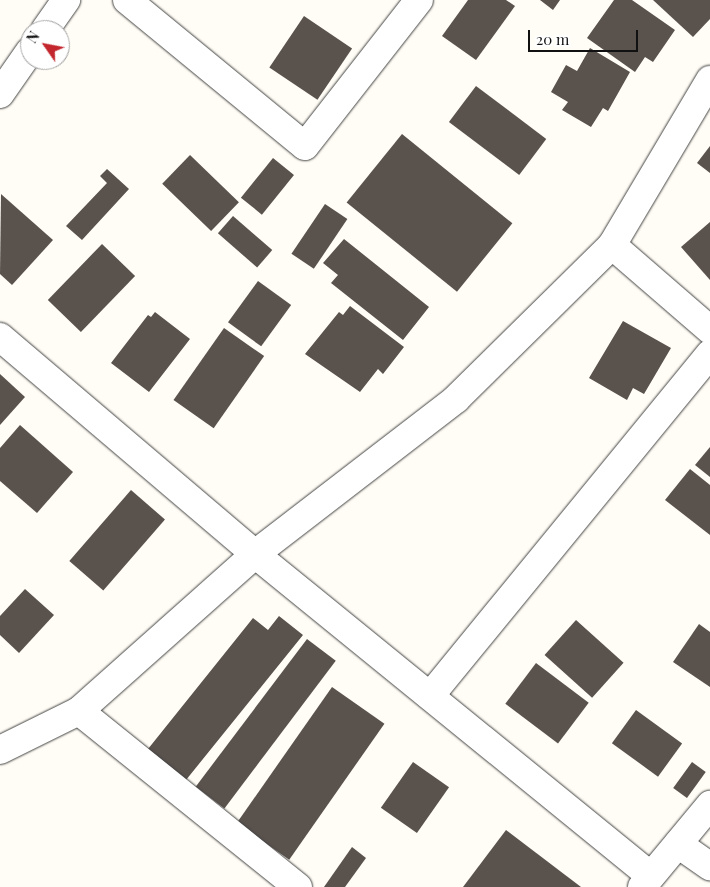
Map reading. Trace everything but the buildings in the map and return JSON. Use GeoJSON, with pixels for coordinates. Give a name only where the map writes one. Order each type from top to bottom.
{"type":"FeatureCollection","features":[{"type":"Feature","properties":{"kind":"street"},"geometry":{"type":"LineString","coordinates":[[52,20],[66,0]]}},
{"type":"Feature","properties":{"kind":"street"},"geometry":{"type":"LineString","coordinates":[[127,0],[305,146],[419,0]]}},
{"type":"Feature","properties":{"kind":"street"},"geometry":{"type":"LineString","coordinates":[[0,94],[20,65]]}},
{"type":"Feature","properties":{"kind":"street"},"geometry":{"type":"LineString","coordinates":[[0,750],[79,711],[255,554],[456,399],[612,246],[710,80]]}},
{"type":"Feature","properties":{"kind":"street"},"geometry":{"type":"LineString","coordinates":[[612,246],[710,330]]}},
{"type":"Feature","properties":{"kind":"street"},"geometry":{"type":"LineString","coordinates":[[0,337],[255,554],[430,696],[647,882],[710,805]]}},
{"type":"Feature","properties":{"kind":"street"},"geometry":{"type":"LineString","coordinates":[[430,696],[710,354]]}},
{"type":"Feature","properties":{"kind":"street"},"geometry":{"type":"LineString","coordinates":[[79,711],[298,887]]}},
{"type":"Feature","properties":{"kind":"street"},"geometry":{"type":"LineString","coordinates":[[678,844],[710,866]]}}]}
